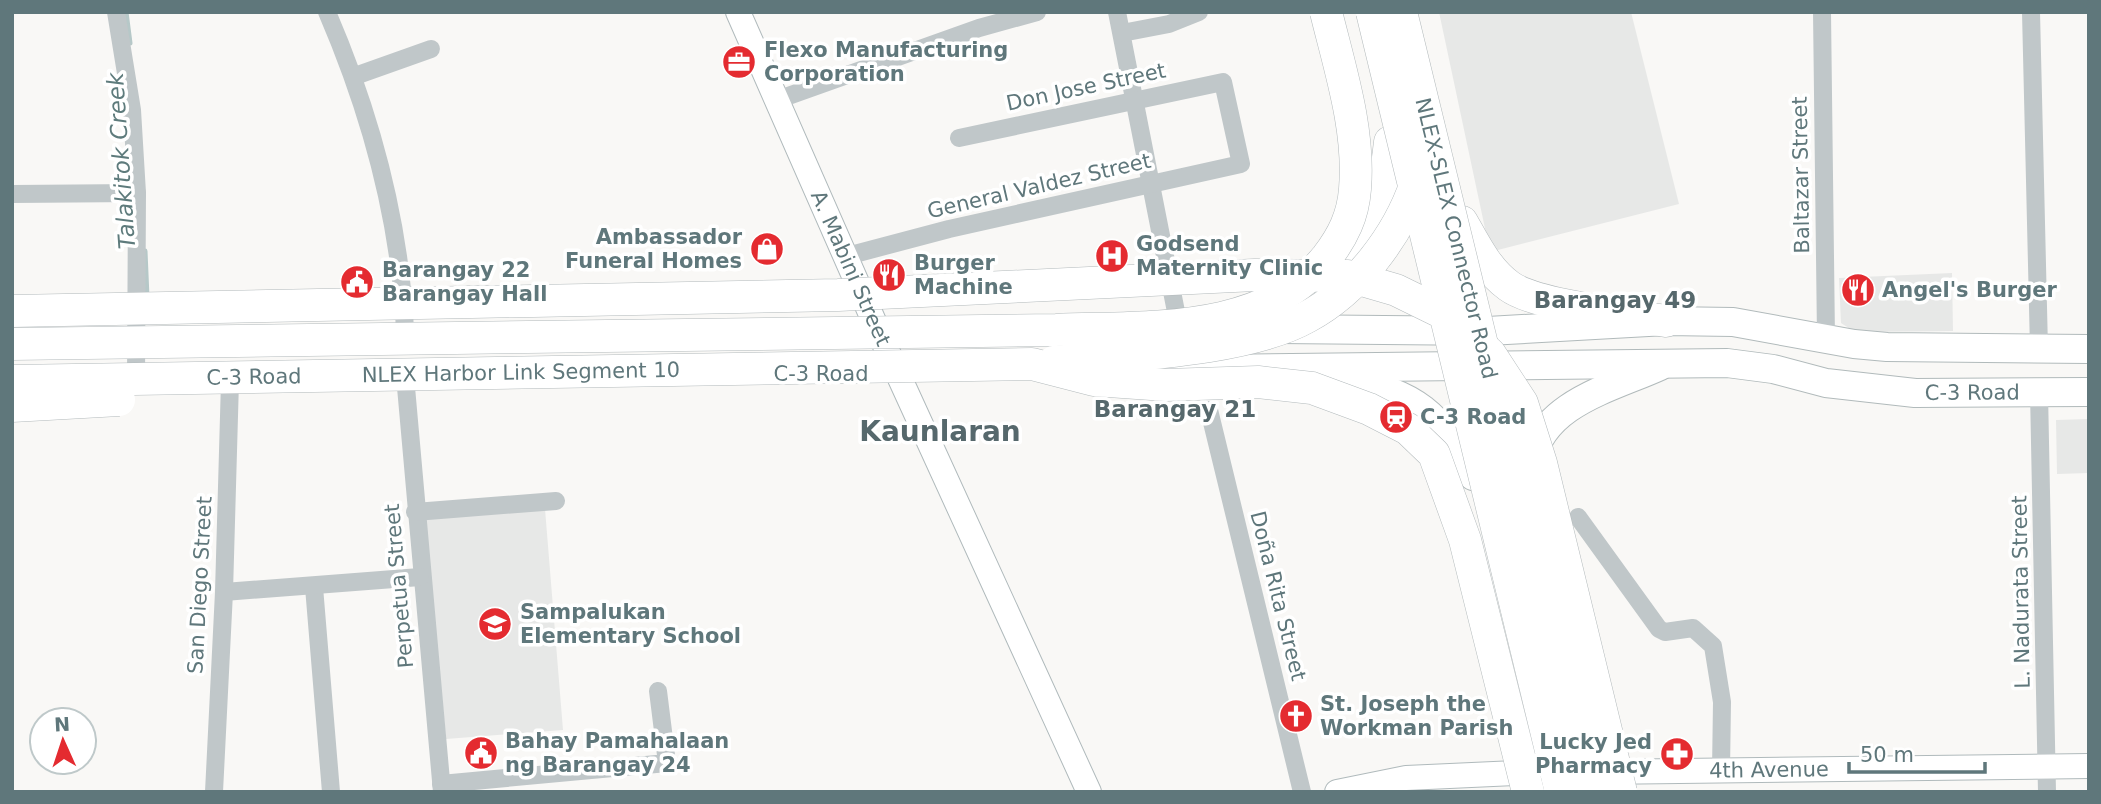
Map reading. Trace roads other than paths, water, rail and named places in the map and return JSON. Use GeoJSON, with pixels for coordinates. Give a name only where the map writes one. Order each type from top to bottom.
{"type":"FeatureCollection","features":[{"type":"Feature","properties":{"kind":"highway","name":"NLEX Harbor Link Segment 10"},"geometry":{"type":"LineString","coordinates":[[12,344],[1056,330],[1200,321],[1261,306],[1291,292],[1309,279],[1349,223],[1355,189],[1354,147],[1349,106],[1326,12]]}},
{"type":"Feature","properties":{"kind":"highway"},"geometry":{"type":"LineString","coordinates":[[1356,12],[1437,331]]}},
{"type":"Feature","properties":{"kind":"highway","name":"NLEX-SLEX Connector Road"},"geometry":{"type":"LineString","coordinates":[[1372,12],[1546,787]]}},
{"type":"Feature","properties":{"kind":"highway","name":"NLEX-SLEX Connector Road"},"geometry":{"type":"LineString","coordinates":[[1401,12],[1596,785]]}},
{"type":"Feature","properties":{"kind":"highway"},"geometry":{"type":"LineString","coordinates":[[1412,12],[1488,331]]}},
{"type":"Feature","properties":{"kind":"highway"},"geometry":{"type":"LineString","coordinates":[[1032,364],[1165,351],[1242,339],[1275,331],[1307,317],[1329,302],[1381,254],[1406,211],[1420,172],[1430,136],[1434,92],[1433,60],[1421,12]]}},
{"type":"Feature","properties":{"kind":"highway"},"geometry":{"type":"LineString","coordinates":[[1179,327],[1247,321],[1291,308],[1326,288],[1357,257],[1369,234],[1381,202],[1390,142]]}},
{"type":"Feature","properties":{"kind":"highway"},"geometry":{"type":"LineString","coordinates":[[1462,222],[1488,267],[1511,288],[1566,305],[1666,321]]}},
{"type":"Feature","properties":{"kind":"highway"},"geometry":{"type":"LineString","coordinates":[[12,311],[838,295],[1289,274],[1348,276],[1396,290],[1449,316],[1490,354],[1522,403],[1541,463],[1621,792]]}},
{"type":"Feature","properties":{"kind":"highway","name":"NLEX Harbor Link Segment 10"},"geometry":{"type":"LineString","coordinates":[[12,382],[1032,364]]}},
{"type":"Feature","properties":{"kind":"highway"},"geometry":{"type":"LineString","coordinates":[[1032,364],[1094,380],[1166,385],[1258,382],[1312,388],[1369,409],[1408,429],[1434,454],[1546,787]]}},
{"type":"Feature","properties":{"kind":"highway"},"geometry":{"type":"LineString","coordinates":[[12,406],[174,396],[396,376]]}},
{"type":"Feature","properties":{"kind":"main road","name":"A. Mabini Street"},"geometry":{"type":"LineString","coordinates":[[737,12],[876,326],[1089,792]]}},
{"type":"Feature","properties":{"kind":"main road","name":"C-3 Road"},"geometry":{"type":"LineString","coordinates":[[12,338],[405,330],[876,326],[1488,331],[1666,321],[1733,322],[1887,347],[2089,349]]}},
{"type":"Feature","properties":{"kind":"main road"},"geometry":{"type":"LineString","coordinates":[[1572,327],[1574,363]]}},
{"type":"Feature","properties":{"kind":"main road"},"geometry":{"type":"LineString","coordinates":[[1437,331],[1474,476],[1546,787]]}},
{"type":"Feature","properties":{"kind":"main road"},"geometry":{"type":"LineString","coordinates":[[1488,331],[1532,497],[1596,785]]}},
{"type":"Feature","properties":{"kind":"main road"},"geometry":{"type":"LineString","coordinates":[[1532,497],[1531,467],[1534,448],[1542,431],[1554,417],[1572,405],[1669,362]]}},
{"type":"Feature","properties":{"kind":"main road","name":"C-3 Road"},"geometry":{"type":"LineString","coordinates":[[12,382],[396,376],[899,374],[1669,362],[1727,363],[1773,369],[1826,383],[1915,393],[2089,392]]}},
{"type":"Feature","properties":{"kind":"main road"},"geometry":{"type":"LineString","coordinates":[[1281,369],[1396,392],[1431,414],[1454,442],[1474,476]]}},
{"type":"Feature","properties":{"kind":"main road","name":"4th Avenue"},"geometry":{"type":"LineString","coordinates":[[1337,792],[1406,778],[1490,773],[1546,787],[1596,785],[1721,771],[2089,766]]}},
{"type":"Feature","properties":{"kind":"street"},"geometry":{"type":"LineString","coordinates":[[116,12],[132,110],[137,193],[136,382]]}},
{"type":"Feature","properties":{"kind":"street"},"geometry":{"type":"LineString","coordinates":[[327,12],[355,76],[368,119],[402,274],[405,330]]}},
{"type":"Feature","properties":{"kind":"street"},"geometry":{"type":"LineString","coordinates":[[777,100],[976,20],[1037,12]]}},
{"type":"Feature","properties":{"kind":"street"},"geometry":{"type":"LineString","coordinates":[[1117,12],[1179,327]]}},
{"type":"Feature","properties":{"kind":"street"},"geometry":{"type":"LineString","coordinates":[[1122,33],[1170,23],[1199,12]]}},
{"type":"Feature","properties":{"kind":"street","name":"Baltazar Street"},"geometry":{"type":"LineString","coordinates":[[1822,12],[1826,338]]}},
{"type":"Feature","properties":{"kind":"street"},"geometry":{"type":"LineString","coordinates":[[2032,12],[2039,349]]}},
{"type":"Feature","properties":{"kind":"street"},"geometry":{"type":"LineString","coordinates":[[355,76],[431,49]]}},
{"type":"Feature","properties":{"kind":"street","name":"Don Jose Street"},"geometry":{"type":"LineString","coordinates":[[959,138],[1223,82],[1241,164]]}},
{"type":"Feature","properties":{"kind":"street","name":"General Valdez Street"},"geometry":{"type":"LineString","coordinates":[[847,256],[949,229],[1241,164]]}},
{"type":"Feature","properties":{"kind":"street"},"geometry":{"type":"LineString","coordinates":[[12,194],[137,193]]}},
{"type":"Feature","properties":{"kind":"street","name":"Perpetua Street"},"geometry":{"type":"LineString","coordinates":[[396,376],[415,512],[441,788]]}},
{"type":"Feature","properties":{"kind":"street","name":"San Diego Street"},"geometry":{"type":"LineString","coordinates":[[214,792],[224,592],[230,380]]}},
{"type":"Feature","properties":{"kind":"street","name":"L. Nadurata Street"},"geometry":{"type":"LineString","coordinates":[[2039,392],[2047,792]]}},
{"type":"Feature","properties":{"kind":"street","name":"Doña Rita Street"},"geometry":{"type":"LineString","coordinates":[[1209,410],[1302,792]]}},
{"type":"Feature","properties":{"kind":"street"},"geometry":{"type":"LineString","coordinates":[[415,512],[556,501]]}},
{"type":"Feature","properties":{"kind":"street"},"geometry":{"type":"LineString","coordinates":[[1578,517],[1659,629],[1665,632],[1693,628],[1713,646],[1722,702],[1721,771]]}},
{"type":"Feature","properties":{"kind":"street"},"geometry":{"type":"LineString","coordinates":[[224,592],[420,578]]}},
{"type":"Feature","properties":{"kind":"street"},"geometry":{"type":"LineString","coordinates":[[314,587],[331,792]]}},
{"type":"Feature","properties":{"kind":"street"},"geometry":{"type":"LineString","coordinates":[[441,788],[667,763],[658,691]]}},
{"type":"Feature","properties":{"kind":"waterway","name":"Talakitok Creek"},"geometry":{"type":"LineString","coordinates":[[126,12],[130,43]]}},
{"type":"Feature","properties":{"kind":"waterway","name":"Talakitok Creek"},"geometry":{"type":"LineString","coordinates":[[145,251],[147,297]]}},
{"type":"Feature","properties":{"kind":"place","name":"Flexo Manufacturing Corporation"},"geometry":{"type":"Point","coordinates":[739,62]}},
{"type":"Feature","properties":{"kind":"place","name":"Ambassador Funeral Homes"},"geometry":{"type":"Point","coordinates":[767,249]}},
{"type":"Feature","properties":{"kind":"place","name":"Godsend Maternity Clinic"},"geometry":{"type":"Point","coordinates":[1112,256]}},
{"type":"Feature","properties":{"kind":"place","name":"Burger Machine"},"geometry":{"type":"Point","coordinates":[889,275]}},
{"type":"Feature","properties":{"kind":"place","name":"Barangay 22 Barangay Hall"},"geometry":{"type":"Point","coordinates":[357,282]}},
{"type":"Feature","properties":{"kind":"place","name":"Angel's Burger"},"geometry":{"type":"Point","coordinates":[1858,290]}},
{"type":"Feature","properties":{"kind":"place","name":"C-3 Road"},"geometry":{"type":"Point","coordinates":[1396,417]}},
{"type":"Feature","properties":{"kind":"place","name":"Sampalukan Elementary School"},"geometry":{"type":"Point","coordinates":[495,624]}},
{"type":"Feature","properties":{"kind":"place","name":"St. Joseph the Workman Parish"},"geometry":{"type":"Point","coordinates":[1296,716]}},
{"type":"Feature","properties":{"kind":"place","name":"Bahay Pamahalaan ng Barangay 24"},"geometry":{"type":"Point","coordinates":[481,753]}},
{"type":"Feature","properties":{"kind":"place","name":"Lucky Jed Pharmacy"},"geometry":{"type":"Point","coordinates":[1677,754]}},
{"type":"Feature","properties":{"kind":"district","name":"Barangay 49"},"geometry":{"type":"Point","coordinates":[1615,300]}},
{"type":"Feature","properties":{"kind":"district","name":"Barangay 21"},"geometry":{"type":"Point","coordinates":[1175,409]}},
{"type":"Feature","properties":{"kind":"district","name":"Kaunlaran"},"geometry":{"type":"Point","coordinates":[940,431]}}]}
